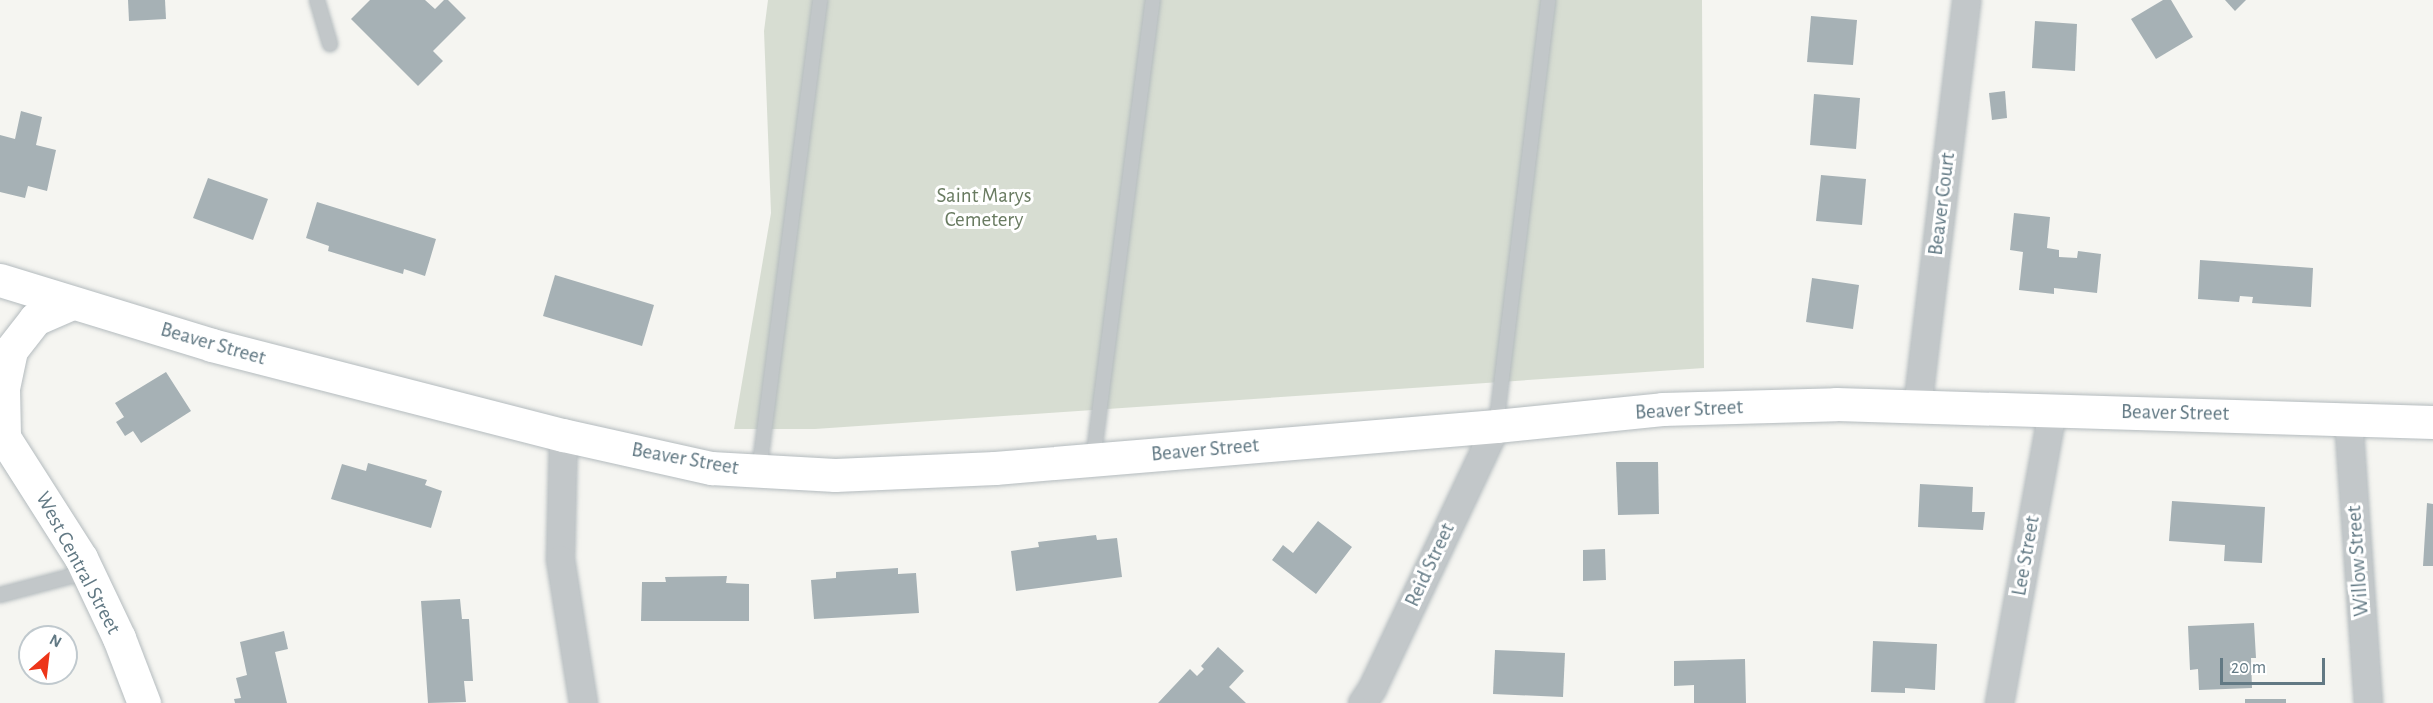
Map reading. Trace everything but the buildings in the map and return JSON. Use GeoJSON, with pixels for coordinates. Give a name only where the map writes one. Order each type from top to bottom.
{"type":"FeatureCollection","features":[{"type":"Feature","properties":{"kind":"main road","name":"Beaver Street"},"geometry":{"type":"LineString","coordinates":[[0,280],[212,345],[563,435],[711,468],[759,471],[835,475],[995,468],[1497,426],[1662,409],[1836,404],[2433,422]]}},
{"type":"Feature","properties":{"kind":"main road"},"geometry":{"type":"LineString","coordinates":[[2,434],[3,388],[11,350],[34,319],[72,303]]}},
{"type":"Feature","properties":{"kind":"main road","name":"West Central Street"},"geometry":{"type":"LineString","coordinates":[[2,434],[47,502],[87,572],[119,638],[144,703]]}},
{"type":"Feature","properties":{"kind":"street","name":"Beaver Court"},"geometry":{"type":"LineString","coordinates":[[1917,407],[1966,0]]}},
{"type":"Feature","properties":{"kind":"street","name":"Lee Street"},"geometry":{"type":"LineString","coordinates":[[1999,703],[2052,410]]}},
{"type":"Feature","properties":{"kind":"street","name":"Willow Street"},"geometry":{"type":"LineString","coordinates":[[2348,418],[2368,703]]}},
{"type":"Feature","properties":{"kind":"street","name":"Reid Street"},"geometry":{"type":"LineString","coordinates":[[1362,703],[1372,688],[1497,426]]}},
{"type":"Feature","properties":{"kind":"street"},"geometry":{"type":"LineString","coordinates":[[563,435],[560,559],[583,703]]}},
{"type":"Feature","properties":{"kind":"lane"},"geometry":{"type":"LineString","coordinates":[[317,0],[330,44]]}},
{"type":"Feature","properties":{"kind":"lane"},"geometry":{"type":"LineString","coordinates":[[759,471],[820,0]]}},
{"type":"Feature","properties":{"kind":"lane"},"geometry":{"type":"LineString","coordinates":[[1094,460],[1152,0]]}},
{"type":"Feature","properties":{"kind":"lane"},"geometry":{"type":"LineString","coordinates":[[1497,426],[1548,0]]}},
{"type":"Feature","properties":{"kind":"lane"},"geometry":{"type":"LineString","coordinates":[[0,595],[87,572]]}},
{"type":"Feature","properties":{"kind":"green space","name":"Saint Marys Cemetery"},"geometry":{"type":"Polygon","coordinates":[[[768,0],[1702,0],[1704,368],[815,429],[734,429],[771,213],[764,31],[768,0]]]}}]}
